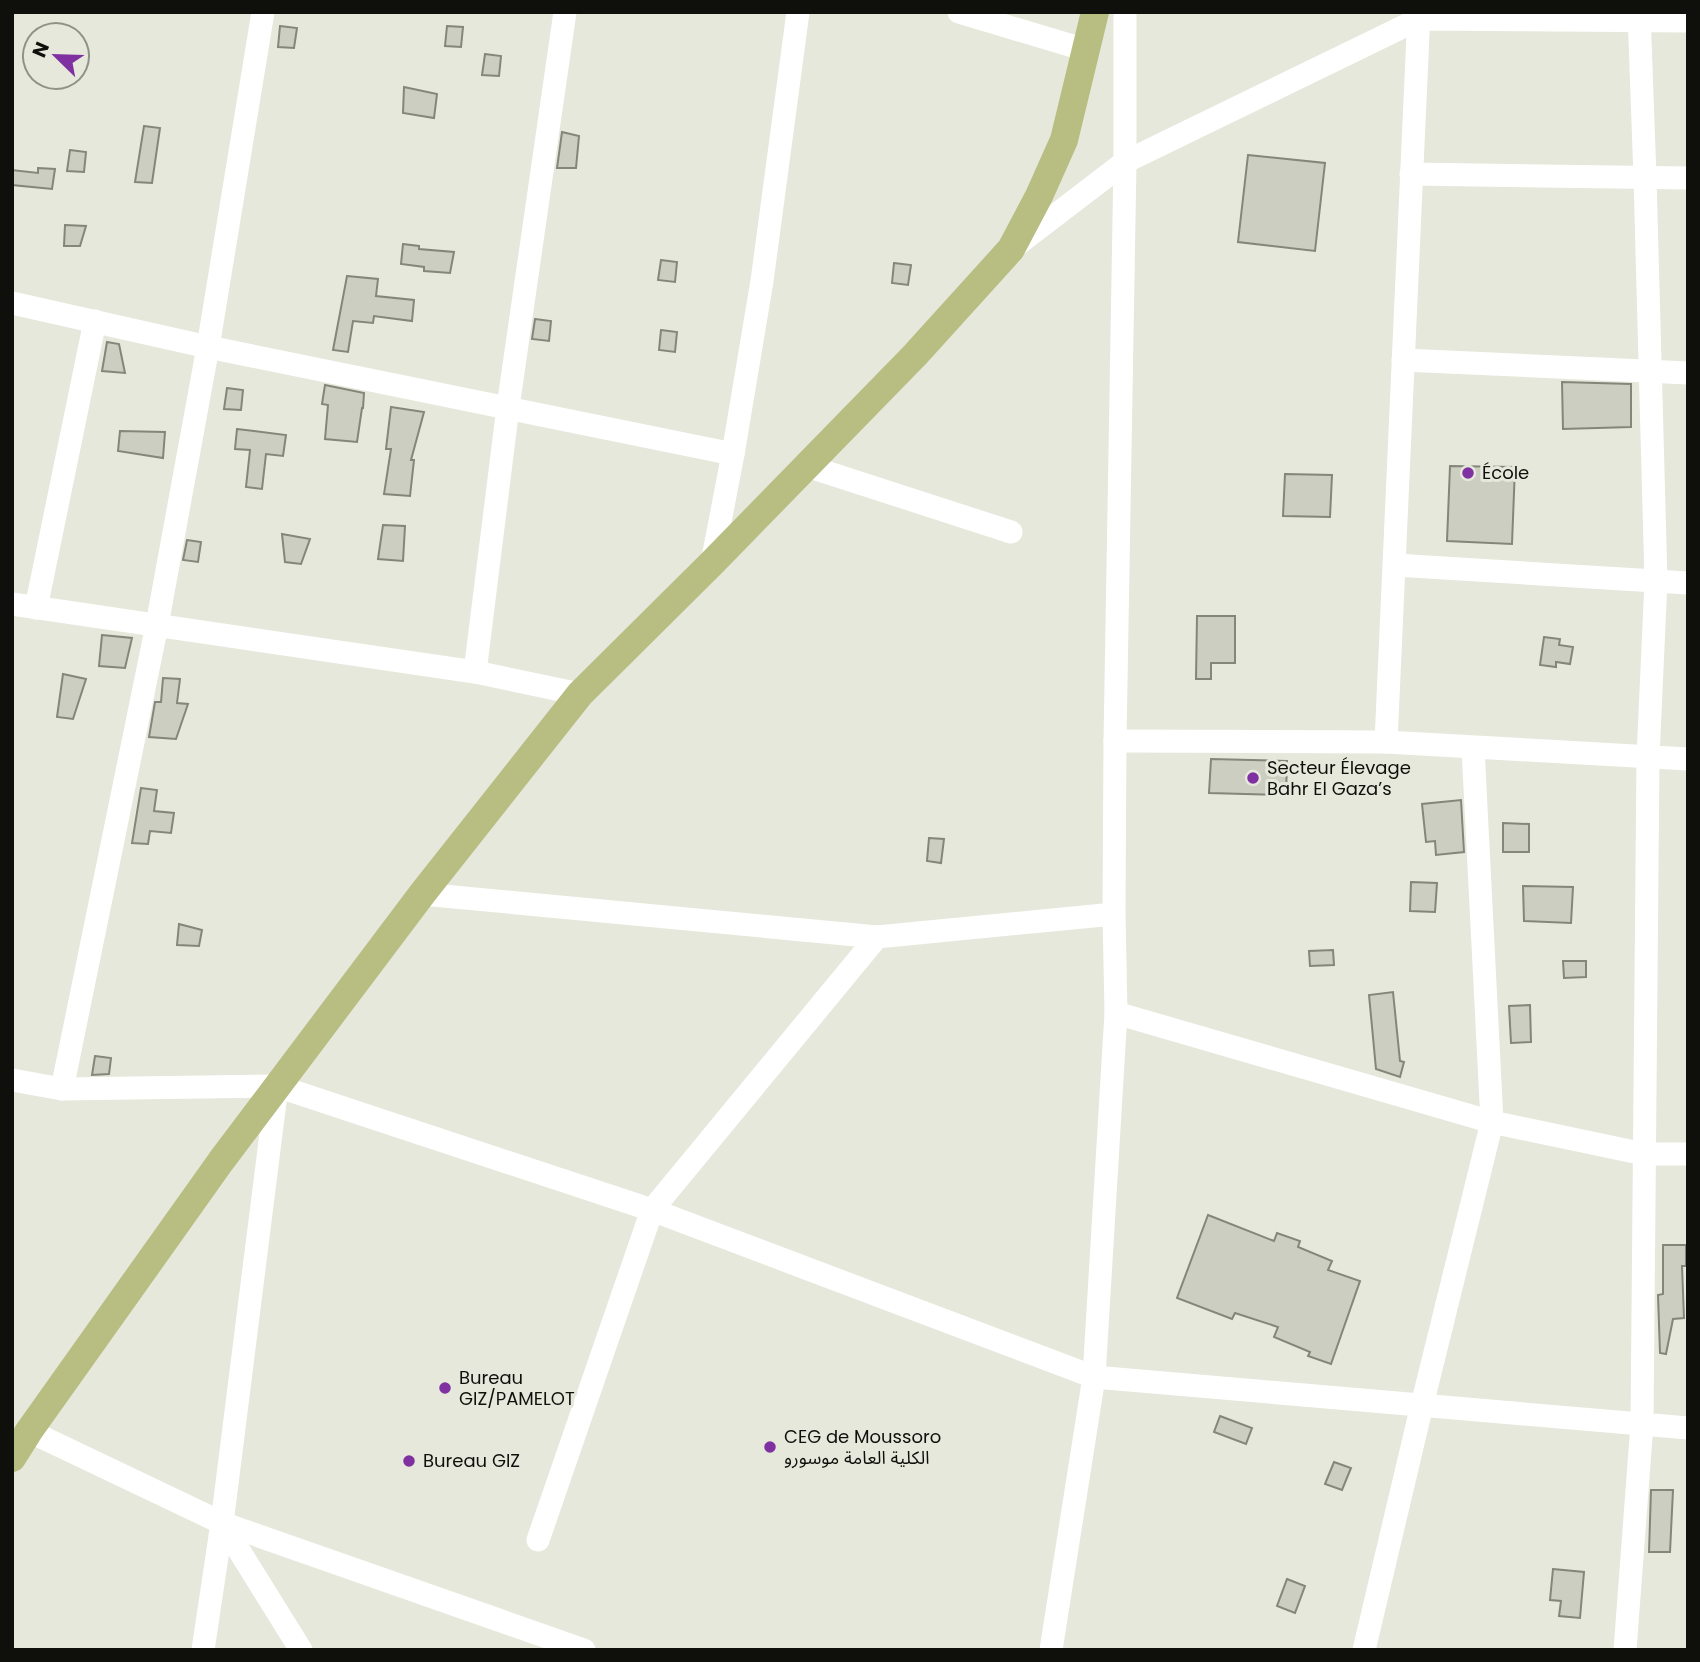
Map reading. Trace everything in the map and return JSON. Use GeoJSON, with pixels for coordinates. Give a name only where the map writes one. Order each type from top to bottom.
{"type":"FeatureCollection","features":[{"type":"Feature","properties":{"kind":"main road"},"geometry":{"type":"LineString","coordinates":[[12,1458],[221,1161],[422,894],[580,694],[915,355],[1011,249],[1064,140],[1095,12]]}},
{"type":"Feature","properties":{"kind":"street"},"geometry":{"type":"LineString","coordinates":[[62,1089],[157,625],[208,347],[263,12]]}},
{"type":"Feature","properties":{"kind":"street"},"geometry":{"type":"LineString","coordinates":[[475,673],[508,407],[565,12]]}},
{"type":"Feature","properties":{"kind":"street"},"geometry":{"type":"LineString","coordinates":[[712,563],[762,281],[798,12]]}},
{"type":"Feature","properties":{"kind":"street"},"geometry":{"type":"LineString","coordinates":[[959,12],[1086,50]]}},
{"type":"Feature","properties":{"kind":"street"},"geometry":{"type":"LineString","coordinates":[[1051,1650],[1094,1377],[1116,1013],[1115,741],[1125,12]]}},
{"type":"Feature","properties":{"kind":"street"},"geometry":{"type":"LineString","coordinates":[[1386,743],[1419,15]]}},
{"type":"Feature","properties":{"kind":"street"},"geometry":{"type":"LineString","coordinates":[[1011,249],[1125,162],[1419,15],[1639,17],[1688,21]]}},
{"type":"Feature","properties":{"kind":"street"},"geometry":{"type":"LineString","coordinates":[[1625,1650],[1642,1424],[1648,757],[1656,581],[1639,17]]}},
{"type":"Feature","properties":{"kind":"street"},"geometry":{"type":"LineString","coordinates":[[1411,174],[1688,178]]}},
{"type":"Feature","properties":{"kind":"street"},"geometry":{"type":"LineString","coordinates":[[12,303],[208,347],[733,454]]}},
{"type":"Feature","properties":{"kind":"street"},"geometry":{"type":"LineString","coordinates":[[36,608],[95,321]]}},
{"type":"Feature","properties":{"kind":"street"},"geometry":{"type":"LineString","coordinates":[[1404,360],[1688,373]]}},
{"type":"Feature","properties":{"kind":"street"},"geometry":{"type":"LineString","coordinates":[[807,466],[1012,532]]}},
{"type":"Feature","properties":{"kind":"street"},"geometry":{"type":"LineString","coordinates":[[1395,565],[1688,583]]}},
{"type":"Feature","properties":{"kind":"street"},"geometry":{"type":"LineString","coordinates":[[12,604],[475,673],[580,694]]}},
{"type":"Feature","properties":{"kind":"street"},"geometry":{"type":"LineString","coordinates":[[1115,741],[1386,743],[1688,759]]}},
{"type":"Feature","properties":{"kind":"street"},"geometry":{"type":"LineString","coordinates":[[1364,1650],[1492,1122],[1473,748]]}},
{"type":"Feature","properties":{"kind":"street"},"geometry":{"type":"LineString","coordinates":[[422,894],[877,937],[1114,914]]}},
{"type":"Feature","properties":{"kind":"street"},"geometry":{"type":"LineString","coordinates":[[538,1540],[652,1210],[877,937]]}},
{"type":"Feature","properties":{"kind":"street"},"geometry":{"type":"LineString","coordinates":[[1116,1013],[1492,1122],[1644,1154],[1688,1154]]}},
{"type":"Feature","properties":{"kind":"street"},"geometry":{"type":"LineString","coordinates":[[12,1080],[62,1089],[277,1086],[652,1210],[1094,1377],[1688,1428]]}},
{"type":"Feature","properties":{"kind":"street"},"geometry":{"type":"LineString","coordinates":[[203,1650],[222,1523],[277,1086]]}},
{"type":"Feature","properties":{"kind":"street"},"geometry":{"type":"LineString","coordinates":[[29,1431],[222,1523],[584,1650]]}},
{"type":"Feature","properties":{"kind":"street"},"geometry":{"type":"LineString","coordinates":[[222,1523],[301,1650]]}},
{"type":"Feature","properties":{"kind":"building"},"geometry":{"type":"Polygon","coordinates":[[[280,26],[297,28],[294,48],[278,47],[280,26]]]}},
{"type":"Feature","properties":{"kind":"building"},"geometry":{"type":"Polygon","coordinates":[[[447,26],[463,27],[461,47],[445,46],[447,26]]]}},
{"type":"Feature","properties":{"kind":"building"},"geometry":{"type":"Polygon","coordinates":[[[485,54],[501,56],[499,76],[482,75],[485,54]]]}},
{"type":"Feature","properties":{"kind":"building"},"geometry":{"type":"Polygon","coordinates":[[[404,87],[437,94],[434,118],[403,113],[404,87]]]}},
{"type":"Feature","properties":{"kind":"building"},"geometry":{"type":"Polygon","coordinates":[[[144,126],[160,128],[152,183],[135,182],[144,126]]]}},
{"type":"Feature","properties":{"kind":"building"},"geometry":{"type":"Polygon","coordinates":[[[562,132],[579,136],[576,168],[557,168],[562,132]]]}},
{"type":"Feature","properties":{"kind":"building"},"geometry":{"type":"Polygon","coordinates":[[[70,150],[86,152],[84,172],[67,171],[70,150]]]}},
{"type":"Feature","properties":{"kind":"building"},"geometry":{"type":"Polygon","coordinates":[[[1248,155],[1325,163],[1315,251],[1238,242],[1248,155]]]}},
{"type":"Feature","properties":{"kind":"building"},"geometry":{"type":"Polygon","coordinates":[[[38,168],[55,169],[52,189],[12,185],[12,170],[38,173],[38,168]]]}},
{"type":"Feature","properties":{"kind":"building"},"geometry":{"type":"Polygon","coordinates":[[[65,225],[86,226],[80,246],[64,246],[65,225]]]}},
{"type":"Feature","properties":{"kind":"building"},"geometry":{"type":"Polygon","coordinates":[[[403,244],[419,246],[419,249],[454,252],[450,273],[424,271],[424,267],[401,264],[403,244]]]}},
{"type":"Feature","properties":{"kind":"building"},"geometry":{"type":"Polygon","coordinates":[[[661,260],[677,262],[675,282],[658,280],[661,260]]]}},
{"type":"Feature","properties":{"kind":"building"},"geometry":{"type":"Polygon","coordinates":[[[894,263],[911,265],[908,285],[892,283],[894,263]]]}},
{"type":"Feature","properties":{"kind":"building"},"geometry":{"type":"Polygon","coordinates":[[[347,276],[378,279],[376,296],[414,300],[412,321],[374,316],[373,323],[353,321],[348,352],[333,350],[347,276]]]}},
{"type":"Feature","properties":{"kind":"building"},"geometry":{"type":"Polygon","coordinates":[[[535,319],[551,321],[549,341],[532,339],[535,319]]]}},
{"type":"Feature","properties":{"kind":"building"},"geometry":{"type":"Polygon","coordinates":[[[661,330],[677,332],[675,352],[659,350],[661,330]]]}},
{"type":"Feature","properties":{"kind":"building"},"geometry":{"type":"Polygon","coordinates":[[[107,342],[119,344],[125,373],[102,371],[107,342]]]}},
{"type":"Feature","properties":{"kind":"building"},"geometry":{"type":"Polygon","coordinates":[[[1562,382],[1631,384],[1631,427],[1563,429],[1562,382]]]}},
{"type":"Feature","properties":{"kind":"building"},"geometry":{"type":"Polygon","coordinates":[[[325,385],[364,393],[357,442],[325,439],[328,405],[322,404],[325,385]]]}},
{"type":"Feature","properties":{"kind":"building"},"geometry":{"type":"Polygon","coordinates":[[[227,388],[243,390],[241,410],[224,409],[227,388]]]}},
{"type":"Feature","properties":{"kind":"building"},"geometry":{"type":"Polygon","coordinates":[[[391,407],[424,412],[411,460],[414,460],[410,496],[384,494],[391,449],[386,449],[391,407]]]}},
{"type":"Feature","properties":{"kind":"building"},"geometry":{"type":"Polygon","coordinates":[[[237,429],[286,435],[283,456],[266,454],[262,489],[246,487],[250,450],[235,449],[237,429]]]}},
{"type":"Feature","properties":{"kind":"building"},"geometry":{"type":"Polygon","coordinates":[[[120,431],[165,432],[163,458],[118,451],[120,431]]]}},
{"type":"Feature","properties":{"kind":"building"},"geometry":{"type":"Polygon","coordinates":[[[1450,466],[1515,467],[1512,544],[1447,541],[1450,466]]]}},
{"type":"Feature","properties":{"kind":"building"},"geometry":{"type":"Polygon","coordinates":[[[1285,474],[1332,475],[1330,517],[1283,516],[1285,474]]]}},
{"type":"Feature","properties":{"kind":"building"},"geometry":{"type":"Polygon","coordinates":[[[383,525],[405,526],[403,561],[378,559],[383,525]]]}},
{"type":"Feature","properties":{"kind":"building"},"geometry":{"type":"Polygon","coordinates":[[[282,534],[310,539],[301,564],[285,562],[282,534]]]}},
{"type":"Feature","properties":{"kind":"building"},"geometry":{"type":"Polygon","coordinates":[[[187,540],[201,542],[198,562],[183,560],[187,540]]]}},
{"type":"Feature","properties":{"kind":"building"},"geometry":{"type":"Polygon","coordinates":[[[1197,616],[1235,616],[1235,663],[1211,663],[1211,679],[1196,679],[1197,616]]]}},
{"type":"Feature","properties":{"kind":"building"},"geometry":{"type":"Polygon","coordinates":[[[102,635],[132,638],[125,668],[99,666],[102,635]]]}},
{"type":"Feature","properties":{"kind":"building"},"geometry":{"type":"Polygon","coordinates":[[[1544,637],[1560,639],[1559,645],[1573,647],[1570,664],[1556,662],[1556,667],[1540,665],[1544,637]]]}},
{"type":"Feature","properties":{"kind":"building"},"geometry":{"type":"Polygon","coordinates":[[[63,674],[86,679],[73,719],[57,717],[63,674]]]}},
{"type":"Feature","properties":{"kind":"building"},"geometry":{"type":"Polygon","coordinates":[[[163,678],[180,679],[177,703],[188,704],[176,739],[149,737],[155,702],[161,702],[163,678]]]}},
{"type":"Feature","properties":{"kind":"building"},"geometry":{"type":"Polygon","coordinates":[[[1211,759],[1287,761],[1286,795],[1209,793],[1211,759]]]}},
{"type":"Feature","properties":{"kind":"building"},"geometry":{"type":"Polygon","coordinates":[[[141,788],[157,790],[154,811],[174,813],[171,833],[150,831],[148,844],[132,843],[141,788]]]}},
{"type":"Feature","properties":{"kind":"building"},"geometry":{"type":"Polygon","coordinates":[[[1461,800],[1464,852],[1436,855],[1435,841],[1426,842],[1422,804],[1461,800]]]}},
{"type":"Feature","properties":{"kind":"building"},"geometry":{"type":"Polygon","coordinates":[[[1503,823],[1529,824],[1529,852],[1503,852],[1503,823]]]}},
{"type":"Feature","properties":{"kind":"building"},"geometry":{"type":"Polygon","coordinates":[[[929,838],[944,839],[941,863],[927,861],[929,838]]]}},
{"type":"Feature","properties":{"kind":"building"},"geometry":{"type":"Polygon","coordinates":[[[1411,882],[1437,883],[1435,912],[1410,911],[1411,882]]]}},
{"type":"Feature","properties":{"kind":"building"},"geometry":{"type":"Polygon","coordinates":[[[1523,886],[1573,887],[1571,923],[1524,921],[1523,886]]]}},
{"type":"Feature","properties":{"kind":"building"},"geometry":{"type":"Polygon","coordinates":[[[179,924],[202,930],[199,946],[177,945],[179,924]]]}},
{"type":"Feature","properties":{"kind":"building"},"geometry":{"type":"Polygon","coordinates":[[[1333,950],[1334,965],[1310,966],[1309,951],[1333,950]]]}},
{"type":"Feature","properties":{"kind":"building"},"geometry":{"type":"Polygon","coordinates":[[[1563,961],[1586,961],[1586,977],[1564,978],[1563,961]]]}},
{"type":"Feature","properties":{"kind":"building"},"geometry":{"type":"Polygon","coordinates":[[[1393,992],[1400,1061],[1404,1062],[1400,1077],[1376,1069],[1369,995],[1393,992]]]}},
{"type":"Feature","properties":{"kind":"building"},"geometry":{"type":"Polygon","coordinates":[[[1530,1005],[1531,1042],[1511,1043],[1509,1006],[1530,1005]]]}},
{"type":"Feature","properties":{"kind":"building"},"geometry":{"type":"Polygon","coordinates":[[[95,1056],[111,1058],[109,1074],[92,1075],[95,1056]]]}},
{"type":"Feature","properties":{"kind":"building"},"geometry":{"type":"Polygon","coordinates":[[[1208,1215],[1274,1241],[1277,1233],[1300,1241],[1298,1247],[1332,1261],[1328,1270],[1360,1281],[1331,1364],[1308,1356],[1310,1352],[1274,1337],[1278,1327],[1235,1313],[1232,1319],[1177,1298],[1208,1215]]]}},
{"type":"Feature","properties":{"kind":"building"},"geometry":{"type":"Polygon","coordinates":[[[1663,1245],[1686,1245],[1686,1266],[1682,1266],[1684,1318],[1673,1319],[1666,1354],[1660,1353],[1658,1295],[1663,1294],[1663,1245]]]}},
{"type":"Feature","properties":{"kind":"building"},"geometry":{"type":"Polygon","coordinates":[[[1220,1416],[1252,1428],[1246,1444],[1214,1432],[1220,1416]]]}},
{"type":"Feature","properties":{"kind":"building"},"geometry":{"type":"Polygon","coordinates":[[[1334,1462],[1351,1468],[1342,1490],[1325,1484],[1334,1462]]]}},
{"type":"Feature","properties":{"kind":"building"},"geometry":{"type":"Polygon","coordinates":[[[1651,1490],[1673,1490],[1670,1552],[1649,1552],[1651,1490]]]}},
{"type":"Feature","properties":{"kind":"building"},"geometry":{"type":"Polygon","coordinates":[[[1553,1569],[1584,1572],[1580,1618],[1559,1616],[1561,1601],[1550,1600],[1553,1569]]]}},
{"type":"Feature","properties":{"kind":"building"},"geometry":{"type":"Polygon","coordinates":[[[1287,1579],[1305,1586],[1295,1613],[1277,1606],[1287,1579]]]}},
{"type":"Feature","properties":{"kind":"place","name":"École"},"geometry":{"type":"Point","coordinates":[1468,473]}},
{"type":"Feature","properties":{"kind":"place","name":"Secteur Élevage Bahr El Gaza’s"},"geometry":{"type":"Point","coordinates":[1253,778]}},
{"type":"Feature","properties":{"kind":"place","name":"Bureau GIZ/PAMELOT"},"geometry":{"type":"Point","coordinates":[445,1388]}},
{"type":"Feature","properties":{"kind":"place","name":"CEG de Moussoro الكلية العامة موسورو"},"geometry":{"type":"Point","coordinates":[770,1447]}},
{"type":"Feature","properties":{"kind":"place","name":"Bureau GIZ"},"geometry":{"type":"Point","coordinates":[409,1461]}}]}
